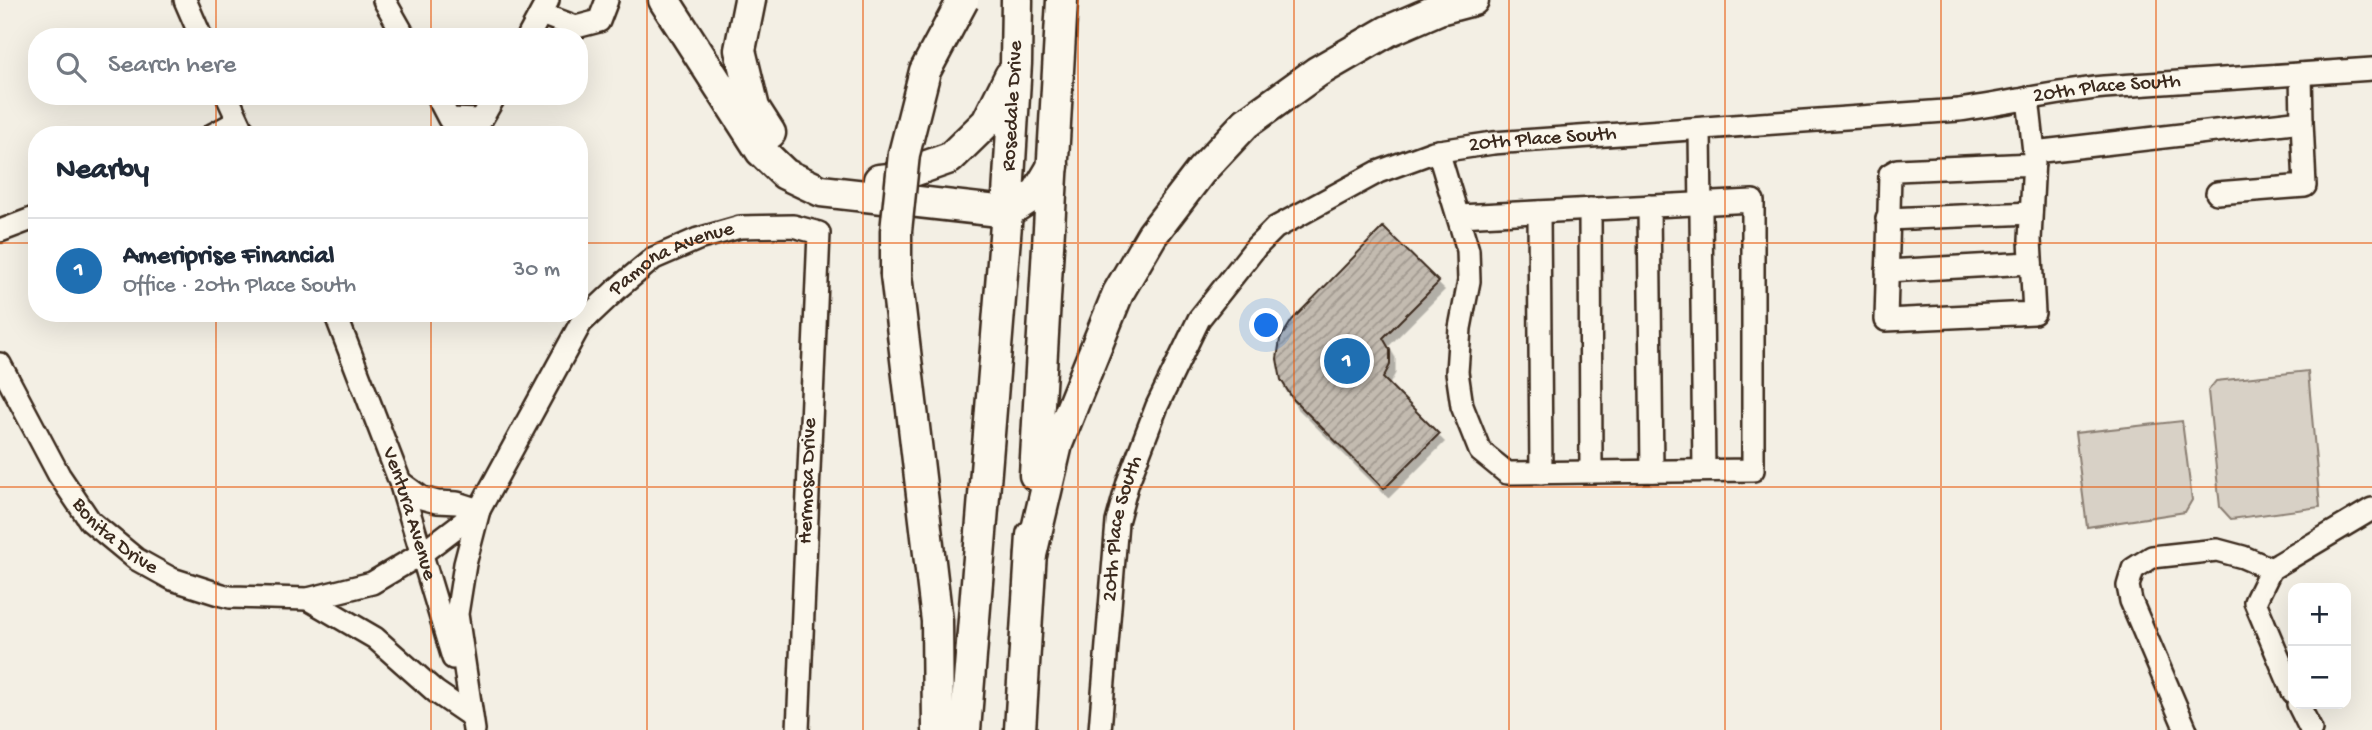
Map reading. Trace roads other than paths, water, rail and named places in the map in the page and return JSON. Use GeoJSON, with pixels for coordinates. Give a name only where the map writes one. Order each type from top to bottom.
{"type":"FeatureCollection","features":[{"type":"Feature","properties":{"kind":"highway"},"geometry":{"type":"LineString","coordinates":[[664,0],[761,152],[785,174],[821,191],[1007,212],[1037,193],[1054,164]]}},
{"type":"Feature","properties":{"kind":"highway"},"geometry":{"type":"LineString","coordinates":[[750,0],[740,50],[754,108],[791,155],[824,171],[862,181],[890,179],[950,158],[987,122],[1016,63]]}},
{"type":"Feature","properties":{"kind":"highway"},"geometry":{"type":"LineString","coordinates":[[938,730],[937,621],[897,275],[897,231],[904,154],[925,71],[963,0]]}},
{"type":"Feature","properties":{"kind":"highway","name":"Rosedale Drive"},"geometry":{"type":"LineString","coordinates":[[965,730],[1007,212],[1017,0]]}},
{"type":"Feature","properties":{"kind":"highway"},"geometry":{"type":"LineString","coordinates":[[1020,730],[1062,0]]}},
{"type":"Feature","properties":{"kind":"highway"},"geometry":{"type":"LineString","coordinates":[[1031,555],[1057,444],[1118,293],[1152,235],[1201,171],[1246,123],[1317,72],[1388,31],[1439,9],[1473,0]]}},
{"type":"Feature","properties":{"kind":"street"},"geometry":{"type":"LineString","coordinates":[[185,0],[197,28]]}},
{"type":"Feature","properties":{"kind":"street"},"geometry":{"type":"LineString","coordinates":[[384,0],[400,28]]}},
{"type":"Feature","properties":{"kind":"street"},"geometry":{"type":"LineString","coordinates":[[533,28],[544,7],[576,27],[599,21],[607,0]]}},
{"type":"Feature","properties":{"kind":"street","name":"20th Place South"},"geometry":{"type":"LineString","coordinates":[[1100,730],[1117,522],[1128,482],[1157,407],[1199,319],[1256,247],[1275,229],[1378,172],[1438,151],[1493,143],[1959,110],[2060,91],[2372,69]]}},
{"type":"Feature","properties":{"kind":"street"},"geometry":{"type":"LineString","coordinates":[[2217,192],[2305,186],[2301,74]]}},
{"type":"Feature","properties":{"kind":"street"},"geometry":{"type":"LineString","coordinates":[[2028,98],[2034,158],[2031,263],[2034,313],[1886,320],[1888,182],[1890,174],[1897,170],[2034,158],[2302,121]]}},
{"type":"Feature","properties":{"kind":"street"},"geometry":{"type":"LineString","coordinates":[[231,105],[241,126]]}},
{"type":"Feature","properties":{"kind":"street"},"geometry":{"type":"LineString","coordinates":[[442,105],[449,119],[481,120],[490,105]]}},
{"type":"Feature","properties":{"kind":"street"},"geometry":{"type":"LineString","coordinates":[[1700,129],[1704,470]]}},
{"type":"Feature","properties":{"kind":"street"},"geometry":{"type":"LineString","coordinates":[[1438,151],[1460,216],[1468,250],[1469,281],[1460,328],[1457,372],[1462,407],[1480,451],[1507,473],[1753,470],[1753,201],[1460,216]]}},
{"type":"Feature","properties":{"kind":"street"},"geometry":{"type":"LineString","coordinates":[[1649,206],[1652,471]]}},
{"type":"Feature","properties":{"kind":"street"},"geometry":{"type":"LineString","coordinates":[[1590,209],[1591,472]]}},
{"type":"Feature","properties":{"kind":"street"},"geometry":{"type":"LineString","coordinates":[[1539,212],[1541,473]]}},
{"type":"Feature","properties":{"kind":"street"},"geometry":{"type":"LineString","coordinates":[[1887,219],[2031,214]]}},
{"type":"Feature","properties":{"kind":"street"},"geometry":{"type":"LineString","coordinates":[[0,231],[28,220]]}},
{"type":"Feature","properties":{"kind":"street","name":"Pamona Avenue"},"geometry":{"type":"LineString","coordinates":[[588,317],[654,258],[698,239],[740,228],[793,226],[819,233]]}},
{"type":"Feature","properties":{"kind":"street","name":"Hermosa Drive"},"geometry":{"type":"LineString","coordinates":[[798,730],[819,233]]}},
{"type":"Feature","properties":{"kind":"street"},"geometry":{"type":"LineString","coordinates":[[1887,271],[2031,263]]}},
{"type":"Feature","properties":{"kind":"street","name":"Ventura Avenue"},"geometry":{"type":"LineString","coordinates":[[338,322],[400,482],[473,723]]}},
{"type":"Feature","properties":{"kind":"street","name":"Pamona Avenue"},"geometry":{"type":"LineString","coordinates":[[473,723],[457,614],[465,564],[479,510],[582,322]]}},
{"type":"Feature","properties":{"kind":"street","name":"Bonita Drive"},"geometry":{"type":"LineString","coordinates":[[0,364],[59,475],[90,521],[136,559],[172,579],[230,597],[308,599],[372,583],[421,555]]}},
{"type":"Feature","properties":{"kind":"street"},"geometry":{"type":"LineString","coordinates":[[400,482],[422,498],[457,503],[479,510]]}},
{"type":"Feature","properties":{"kind":"street"},"geometry":{"type":"LineString","coordinates":[[2288,680],[2255,601],[2271,569],[2372,509]]}},
{"type":"Feature","properties":{"kind":"street","name":"Pamona Avenue"},"geometry":{"type":"LineString","coordinates":[[421,555],[479,510]]}},
{"type":"Feature","properties":{"kind":"street"},"geometry":{"type":"LineString","coordinates":[[2186,730],[2131,601],[2127,586],[2133,569],[2152,557],[2217,550],[2271,569]]}},
{"type":"Feature","properties":{"kind":"street","name":"Bonita Drive"},"geometry":{"type":"LineString","coordinates":[[308,599],[375,638],[473,723]]}},
{"type":"Feature","properties":{"kind":"street"},"geometry":{"type":"LineString","coordinates":[[2300,709],[2311,730]]}},
{"type":"Feature","properties":{"kind":"place","name":"Ameriprise Financial"},"geometry":{"type":"Point","coordinates":[1347,361]}}]}
